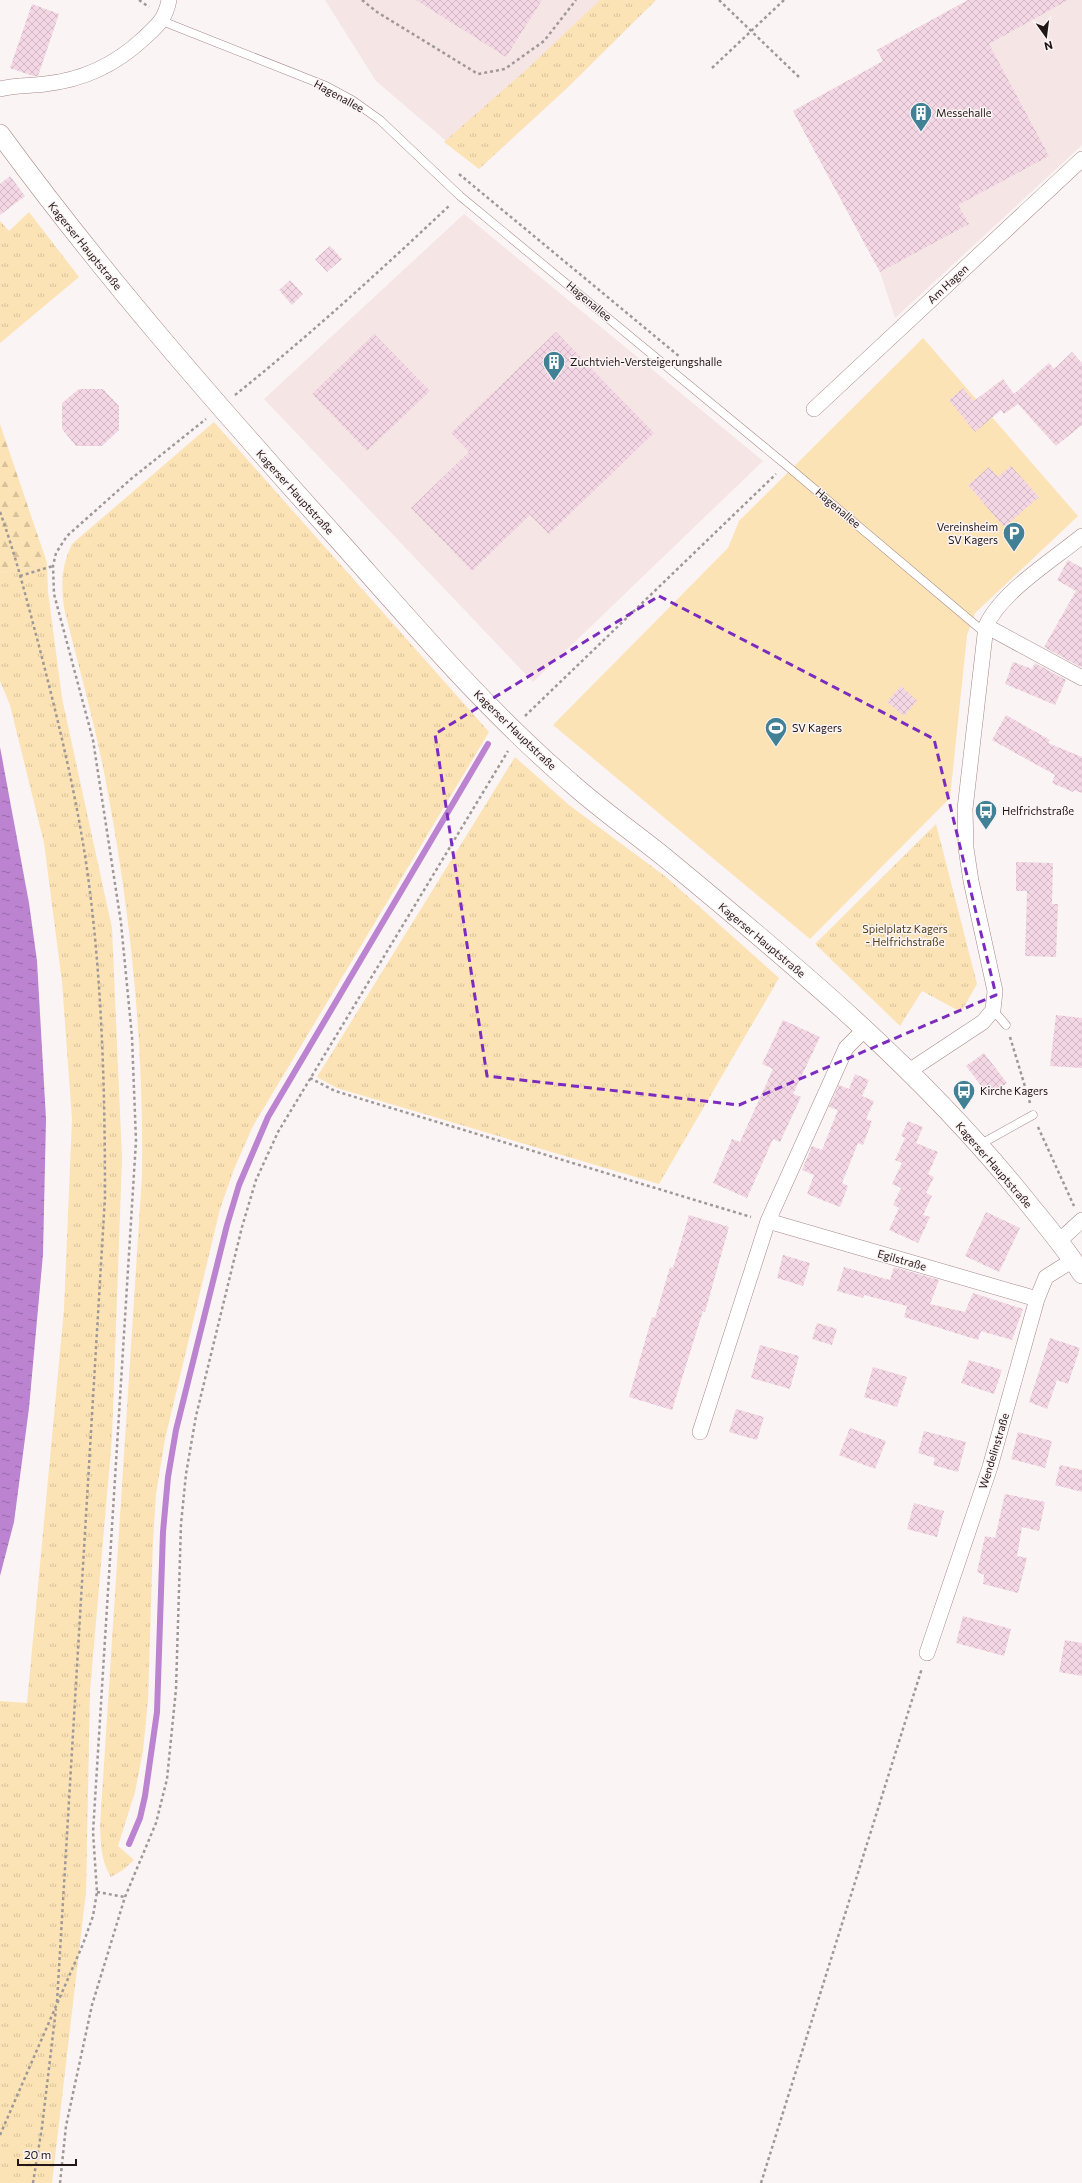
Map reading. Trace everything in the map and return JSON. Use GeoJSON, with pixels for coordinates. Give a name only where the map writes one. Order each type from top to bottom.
{"type":"FeatureCollection","features":[{"type":"Feature","properties":{"kind":"street"},"geometry":{"type":"LineString","coordinates":[[0,89],[79,78],[106,67],[129,52],[162,21],[169,0]]}},
{"type":"Feature","properties":{"kind":"street","name":"Kagerser Hauptstraße"},"geometry":{"type":"LineString","coordinates":[[0,134],[59,214],[220,408],[451,666],[516,733],[571,783],[667,859],[794,966],[909,1071],[979,1145],[1059,1241],[1077,1267]]}},
{"type":"Feature","properties":{"kind":"street","name":"Am Hagen"},"geometry":{"type":"LineString","coordinates":[[814,409],[1082,159]]}},
{"type":"Feature","properties":{"kind":"street"},"geometry":{"type":"LineString","coordinates":[[909,1071],[983,1022],[993,1010],[995,991],[971,880],[966,848],[965,809],[985,629],[990,618],[1007,596],[1082,536]]}},
{"type":"Feature","properties":{"kind":"street","name":"Hagenallee"},"geometry":{"type":"LineString","coordinates":[[985,629],[1082,678]]}},
{"type":"Feature","properties":{"kind":"street"},"geometry":{"type":"LineString","coordinates":[[700,1432],[768,1221],[846,1048],[864,1030]]}},
{"type":"Feature","properties":{"kind":"street"},"geometry":{"type":"LineString","coordinates":[[1059,1241],[1082,1220]]}},
{"type":"Feature","properties":{"kind":"street","name":"Egilstraße"},"geometry":{"type":"LineString","coordinates":[[768,1221],[1037,1299]]}},
{"type":"Feature","properties":{"kind":"street","name":"Wendelinstraße"},"geometry":{"type":"LineString","coordinates":[[927,1653],[990,1467],[1037,1299],[1046,1278],[1077,1267]]}},
{"type":"Feature","properties":{"kind":"lane","name":"Hagenallee"},"geometry":{"type":"LineString","coordinates":[[162,21],[326,86],[352,100],[380,120],[460,196],[985,629]]}},
{"type":"Feature","properties":{"kind":"lane"},"geometry":{"type":"LineString","coordinates":[[993,1010],[1006,1025]]}},
{"type":"Feature","properties":{"kind":"lane"},"geometry":{"type":"LineString","coordinates":[[979,1145],[1033,1115]]}},
{"type":"Feature","properties":{"kind":"path"},"geometry":{"type":"LineString","coordinates":[[362,0],[377,12],[478,74],[505,69],[544,41],[576,0]]}},
{"type":"Feature","properties":{"kind":"path"},"geometry":{"type":"LineString","coordinates":[[720,0],[800,78]]}},
{"type":"Feature","properties":{"kind":"path"},"geometry":{"type":"LineString","coordinates":[[712,68],[784,0]]}},
{"type":"Feature","properties":{"kind":"path"},"geometry":{"type":"LineString","coordinates":[[0,2135],[83,1944],[92,1916],[97,1892],[93,1824],[136,1141],[132,1037],[121,923],[93,740],[54,594],[54,566],[56,553],[67,536],[131,479],[288,353],[353,296],[472,185]]}},
{"type":"Feature","properties":{"kind":"path"},"geometry":{"type":"LineString","coordinates":[[60,2183],[66,2126],[92,2005],[125,1897],[156,1822],[167,1779],[176,1689],[181,1524],[186,1474],[196,1416],[242,1227],[256,1180],[278,1132],[504,756],[516,733],[786,465]]}},
{"type":"Feature","properties":{"kind":"path"},"geometry":{"type":"LineString","coordinates":[[0,512],[14,550],[64,742],[87,867],[96,939],[105,1111],[105,1205],[57,2005],[42,2127],[33,2183]]}},
{"type":"Feature","properties":{"kind":"path"},"geometry":{"type":"LineString","coordinates":[[20,576],[54,566]]}},
{"type":"Feature","properties":{"kind":"path"},"geometry":{"type":"LineString","coordinates":[[310,1078],[334,1091],[768,1221]]}},
{"type":"Feature","properties":{"kind":"path"},"geometry":{"type":"LineString","coordinates":[[761,2183],[927,1653]]}},
{"type":"Feature","properties":{"kind":"path"},"geometry":{"type":"LineString","coordinates":[[97,1892],[125,1897]]}},
{"type":"Feature","properties":{"kind":"highlighted area"},"geometry":{"type":"Polygon","coordinates":[[[659,596],[934,739],[996,995],[739,1105],[487,1076],[435,734],[659,596]]]}},
{"type":"Feature","properties":{"kind":"shaded area"},"geometry":{"type":"Polygon","coordinates":[[[325,0],[656,0],[567,88],[479,169],[376,81],[325,0]]]}},
{"type":"Feature","properties":{"kind":"shaded area","name":"Messehalle"},"geometry":{"type":"Polygon","coordinates":[[[968,0],[1082,0],[1082,145],[895,318],[880,272],[793,111],[883,61],[877,50],[968,0]]]}},
{"type":"Feature","properties":{"kind":"shaded area"},"geometry":{"type":"Polygon","coordinates":[[[464,214],[763,461],[533,682],[264,399],[464,214]]]}},
{"type":"Feature","properties":{"kind":"green space"},"geometry":{"type":"Polygon","coordinates":[[[600,0],[656,0],[567,88],[479,169],[444,142],[527,69],[600,0]]]}},
{"type":"Feature","properties":{"kind":"green space"},"geometry":{"type":"Polygon","coordinates":[[[29,212],[79,277],[0,343],[0,221],[9,231],[29,212]]]}},
{"type":"Feature","properties":{"kind":"green space"},"geometry":{"type":"Polygon","coordinates":[[[923,338],[1078,516],[975,613],[967,635],[950,798],[810,939],[553,725],[728,548],[739,521],[923,338]]]}},
{"type":"Feature","properties":{"kind":"green space"},"geometry":{"type":"Polygon","coordinates":[[[214,422],[489,732],[253,1126],[234,1169],[220,1209],[165,1439],[156,1494],[148,1700],[143,1751],[135,1792],[118,1846],[134,1860],[123,1870],[111,1877],[103,1859],[100,1826],[142,1176],[141,1078],[134,981],[123,884],[98,743],[64,608],[62,590],[63,575],[68,553],[72,544],[214,422]]]}},
{"type":"Feature","properties":{"kind":"green space"},"geometry":{"type":"Polygon","coordinates":[[[0,424],[47,563],[0,573],[0,424]]]}},
{"type":"Feature","properties":{"kind":"green space"},"geometry":{"type":"Polygon","coordinates":[[[47,563],[48,592],[62,698],[112,928],[122,1158],[112,1437],[90,1691],[86,1892],[52,2183],[0,2183],[0,1701],[27,1703],[64,1309],[72,1119],[62,982],[44,843],[10,705],[0,681],[0,573],[47,563]]]}},
{"type":"Feature","properties":{"kind":"green space"},"geometry":{"type":"Polygon","coordinates":[[[515,757],[569,805],[666,877],[779,978],[659,1184],[337,1088],[317,1077],[515,757]]]}},
{"type":"Feature","properties":{"kind":"green space","name":"Spielplatz Kagers - Helfrichstraße"},"geometry":{"type":"Polygon","coordinates":[[[936,824],[977,984],[961,1012],[922,991],[900,1026],[815,944],[936,824]]]}},
{"type":"Feature","properties":{"kind":"water"},"geometry":{"type":"Polygon","coordinates":[[[0,747],[29,903],[37,961],[46,1119],[43,1254],[29,1408],[14,1522],[0,1576],[0,747]]]}},
{"type":"Feature","properties":{"kind":"building"},"geometry":{"type":"Polygon","coordinates":[[[416,0],[542,0],[506,57],[416,0]]]}},
{"type":"Feature","properties":{"kind":"building","name":"Messehalle"},"geometry":{"type":"Polygon","coordinates":[[[968,0],[1068,0],[989,44],[1049,156],[958,205],[969,224],[880,272],[793,111],[883,61],[877,50],[968,0]]]}},
{"type":"Feature","properties":{"kind":"building"},"geometry":{"type":"Polygon","coordinates":[[[32,4],[59,14],[38,76],[33,76],[10,68],[32,4]]]}},
{"type":"Feature","properties":{"kind":"building"},"geometry":{"type":"Polygon","coordinates":[[[10,176],[25,196],[0,215],[0,184],[10,176]]]}},
{"type":"Feature","properties":{"kind":"building"},"geometry":{"type":"Polygon","coordinates":[[[330,246],[342,259],[327,272],[315,259],[330,246]]]}},
{"type":"Feature","properties":{"kind":"building"},"geometry":{"type":"Polygon","coordinates":[[[290,280],[303,294],[292,305],[279,290],[290,280]]]}},
{"type":"Feature","properties":{"kind":"building","name":"Zuchtvieh-Versteigerungshalle"},"geometry":{"type":"Polygon","coordinates":[[[556,332],[654,433],[549,534],[530,515],[472,571],[411,508],[469,452],[451,433],[556,332]]]}},
{"type":"Feature","properties":{"kind":"building"},"geometry":{"type":"Polygon","coordinates":[[[374,334],[430,391],[367,451],[312,394],[374,334]]]}},
{"type":"Feature","properties":{"kind":"building"},"geometry":{"type":"Polygon","coordinates":[[[1072,352],[1082,363],[1082,425],[1056,446],[1018,404],[1004,414],[1001,410],[975,432],[949,400],[963,388],[974,401],[1003,379],[1014,394],[1049,363],[1054,369],[1072,352]]]}},
{"type":"Feature","properties":{"kind":"building"},"geometry":{"type":"Polygon","coordinates":[[[79,389],[103,389],[119,406],[119,430],[102,446],[76,446],[62,429],[62,403],[79,389]]]}},
{"type":"Feature","properties":{"kind":"building","name":"Vereinsheim SV Kagers"},"geometry":{"type":"Polygon","coordinates":[[[1011,466],[1039,497],[1004,527],[968,485],[989,467],[998,477],[1011,466]]]}},
{"type":"Feature","properties":{"kind":"building"},"geometry":{"type":"Polygon","coordinates":[[[1068,560],[1082,568],[1082,668],[1044,647],[1076,591],[1057,580],[1068,560]]]}},
{"type":"Feature","properties":{"kind":"building"},"geometry":{"type":"Polygon","coordinates":[[[1013,662],[1032,669],[1035,663],[1066,680],[1055,705],[1005,684],[1013,662]]]}},
{"type":"Feature","properties":{"kind":"building"},"geometry":{"type":"Polygon","coordinates":[[[901,686],[917,701],[904,716],[887,702],[901,686]]]}},
{"type":"Feature","properties":{"kind":"building"},"geometry":{"type":"Polygon","coordinates":[[[1006,715],[1050,740],[1048,743],[1082,757],[1082,793],[1074,790],[1073,792],[1052,783],[1055,775],[992,740],[1006,715]]]}},
{"type":"Feature","properties":{"kind":"building"},"geometry":{"type":"Polygon","coordinates":[[[1016,862],[1053,863],[1052,904],[1058,904],[1056,957],[1025,956],[1027,891],[1016,891],[1016,862]]]}},
{"type":"Feature","properties":{"kind":"building"},"geometry":{"type":"Polygon","coordinates":[[[1056,1015],[1082,1018],[1082,1068],[1050,1066],[1056,1015]]]}},
{"type":"Feature","properties":{"kind":"building"},"geometry":{"type":"Polygon","coordinates":[[[783,1020],[820,1037],[793,1094],[801,1097],[780,1142],[773,1139],[747,1198],[713,1183],[732,1139],[740,1142],[773,1069],[762,1064],[783,1020]]]}},
{"type":"Feature","properties":{"kind":"building"},"geometry":{"type":"Polygon","coordinates":[[[984,1053],[1007,1083],[989,1096],[966,1066],[984,1053]]]}},
{"type":"Feature","properties":{"kind":"building"},"geometry":{"type":"Polygon","coordinates":[[[855,1074],[869,1080],[862,1096],[874,1101],[866,1119],[872,1121],[863,1145],[858,1143],[842,1183],[848,1186],[840,1207],[807,1194],[814,1175],[802,1170],[812,1146],[822,1150],[838,1110],[829,1107],[839,1085],[849,1089],[855,1074]]]}},
{"type":"Feature","properties":{"kind":"building"},"geometry":{"type":"Polygon","coordinates":[[[908,1121],[923,1127],[916,1143],[938,1152],[928,1174],[934,1177],[926,1193],[932,1196],[923,1215],[930,1217],[918,1243],[889,1230],[899,1208],[893,1205],[901,1188],[892,1184],[902,1163],[895,1160],[905,1138],[908,1139],[901,1136],[908,1121]]]}},
{"type":"Feature","properties":{"kind":"building"},"geometry":{"type":"Polygon","coordinates":[[[986,1212],[1020,1228],[999,1272],[965,1256],[986,1212]]]}},
{"type":"Feature","properties":{"kind":"building"},"geometry":{"type":"Polygon","coordinates":[[[689,1215],[729,1227],[705,1312],[703,1311],[672,1410],[629,1397],[652,1317],[655,1318],[670,1267],[673,1268],[689,1215]]]}},
{"type":"Feature","properties":{"kind":"building"},"geometry":{"type":"Polygon","coordinates":[[[783,1255],[810,1263],[803,1286],[777,1278],[783,1255]]]}},
{"type":"Feature","properties":{"kind":"building"},"geometry":{"type":"Polygon","coordinates":[[[844,1267],[890,1280],[894,1267],[939,1280],[930,1304],[965,1312],[973,1293],[1023,1309],[1012,1340],[981,1331],[978,1340],[904,1317],[907,1306],[864,1295],[863,1298],[837,1291],[844,1267]]]}},
{"type":"Feature","properties":{"kind":"building"},"geometry":{"type":"Polygon","coordinates":[[[817,1323],[837,1329],[832,1345],[812,1339],[817,1323]]]}},
{"type":"Feature","properties":{"kind":"building"},"geometry":{"type":"Polygon","coordinates":[[[1050,1338],[1080,1348],[1068,1384],[1057,1380],[1047,1409],[1029,1402],[1050,1338]]]}},
{"type":"Feature","properties":{"kind":"building"},"geometry":{"type":"Polygon","coordinates":[[[760,1345],[799,1356],[790,1389],[751,1378],[760,1345]]]}},
{"type":"Feature","properties":{"kind":"building"},"geometry":{"type":"Polygon","coordinates":[[[969,1360],[1002,1370],[994,1394],[961,1383],[969,1360]]]}},
{"type":"Feature","properties":{"kind":"building"},"geometry":{"type":"Polygon","coordinates":[[[873,1367],[907,1377],[897,1407],[864,1397],[873,1367]]]}},
{"type":"Feature","properties":{"kind":"building"},"geometry":{"type":"Polygon","coordinates":[[[736,1409],[764,1417],[757,1440],[729,1432],[736,1409]]]}},
{"type":"Feature","properties":{"kind":"building"},"geometry":{"type":"Polygon","coordinates":[[[850,1428],[886,1441],[875,1469],[839,1455],[850,1428]]]}},
{"type":"Feature","properties":{"kind":"building"},"geometry":{"type":"Polygon","coordinates":[[[924,1431],[966,1442],[958,1472],[933,1465],[935,1458],[918,1453],[924,1431]]]}},
{"type":"Feature","properties":{"kind":"building"},"geometry":{"type":"Polygon","coordinates":[[[1018,1432],[1052,1441],[1045,1468],[1011,1459],[1018,1432]]]}},
{"type":"Feature","properties":{"kind":"building"},"geometry":{"type":"Polygon","coordinates":[[[1060,1465],[1082,1470],[1082,1492],[1055,1485],[1060,1465]]]}},
{"type":"Feature","properties":{"kind":"building"},"geometry":{"type":"Polygon","coordinates":[[[1005,1494],[1045,1502],[1039,1531],[1022,1527],[1017,1556],[1027,1558],[1018,1593],[983,1584],[984,1575],[977,1572],[985,1536],[995,1538],[1005,1494]]]}},
{"type":"Feature","properties":{"kind":"building"},"geometry":{"type":"Polygon","coordinates":[[[914,1503],[944,1511],[937,1537],[907,1529],[914,1503]]]}},
{"type":"Feature","properties":{"kind":"building"},"geometry":{"type":"Polygon","coordinates":[[[963,1616],[1011,1629],[1004,1656],[956,1643],[963,1616]]]}},
{"type":"Feature","properties":{"kind":"building"},"geometry":{"type":"Polygon","coordinates":[[[1065,1640],[1082,1643],[1082,1676],[1059,1672],[1065,1640]]]}},
{"type":"Feature","properties":{"kind":"waterway"},"geometry":{"type":"LineString","coordinates":[[129,1844],[140,1818],[145,1796],[157,1712],[163,1532],[168,1477],[176,1430],[227,1225],[239,1185],[268,1117],[488,744]]}},
{"type":"Feature","properties":{"kind":"place","name":"Messehalle"},"geometry":{"type":"Point","coordinates":[921,132]}},
{"type":"Feature","properties":{"kind":"place","name":"Zuchtvieh-Versteigerungshalle"},"geometry":{"type":"Point","coordinates":[554,382]}},
{"type":"Feature","properties":{"kind":"place","name":"Vereinsheim SV Kagers"},"geometry":{"type":"Point","coordinates":[1014,552]}},
{"type":"Feature","properties":{"kind":"place","name":"SV Kagers"},"geometry":{"type":"Point","coordinates":[776,748]}},
{"type":"Feature","properties":{"kind":"place","name":"Helfrichstraße"},"geometry":{"type":"Point","coordinates":[986,830]}},
{"type":"Feature","properties":{"kind":"place","name":"Kirche Kagers"},"geometry":{"type":"Point","coordinates":[964,1110]}}]}
